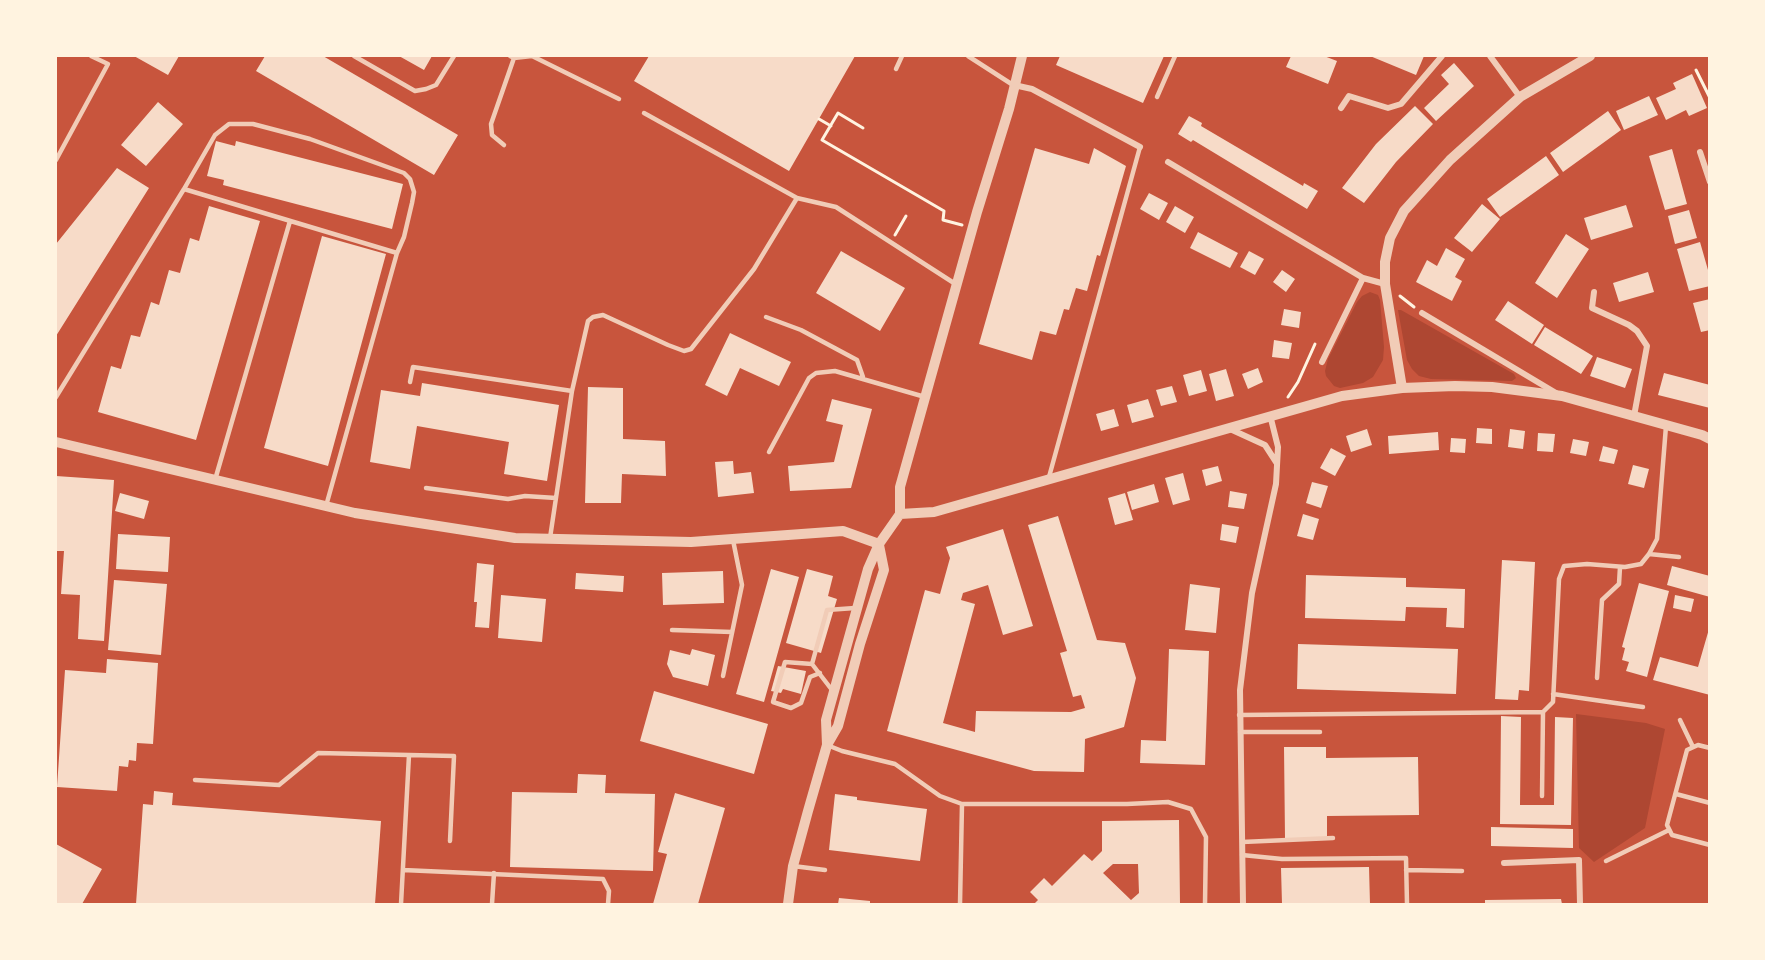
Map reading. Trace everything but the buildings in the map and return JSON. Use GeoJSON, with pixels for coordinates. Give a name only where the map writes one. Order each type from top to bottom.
{"type":"FeatureCollection","features":[{"type":"Feature","properties":{"kind":"street"},"geometry":{"type":"LineString","coordinates":[[827,746],[826,720],[868,569],[879,544],[900,514],[900,487],[1009,109],[1013,85],[1022,56]]}},
{"type":"Feature","properties":{"kind":"street"},"geometry":{"type":"LineString","coordinates":[[1341,108],[1349,96],[1388,108],[1401,104],[1442,56]]}},
{"type":"Feature","properties":{"kind":"street"},"geometry":{"type":"LineString","coordinates":[[1490,56],[1520,97]]}},
{"type":"Feature","properties":{"kind":"street"},"geometry":{"type":"LineString","coordinates":[[1402,388],[1385,284],[1385,262],[1390,238],[1404,211],[1450,160],[1520,97],[1590,56]]}},
{"type":"Feature","properties":{"kind":"street"},"geometry":{"type":"LineString","coordinates":[[1013,85],[1032,89],[1140,147]]}},
{"type":"Feature","properties":{"kind":"street"},"geometry":{"type":"LineString","coordinates":[[1701,152],[1710,182]]}},
{"type":"Feature","properties":{"kind":"street"},"geometry":{"type":"LineString","coordinates":[[1168,162],[1364,278],[1385,284]]}},
{"type":"Feature","properties":{"kind":"street"},"geometry":{"type":"LineString","coordinates":[[1322,362],[1364,278]]}},
{"type":"Feature","properties":{"kind":"street"},"geometry":{"type":"LineString","coordinates":[[1594,292],[1592,308],[1629,325],[1637,331],[1647,346],[1634,417]]}},
{"type":"Feature","properties":{"kind":"street"},"geometry":{"type":"LineString","coordinates":[[1422,313],[1562,396]]}},
{"type":"Feature","properties":{"kind":"street"},"geometry":{"type":"LineString","coordinates":[[900,514],[934,512],[1342,396],[1402,388],[1492,387],[1562,396],[1710,439]]}},
{"type":"Feature","properties":{"kind":"street"},"geometry":{"type":"LineString","coordinates":[[1243,904],[1240,690],[1252,593],[1276,484],[1278,447],[1270,415]]}},
{"type":"Feature","properties":{"kind":"street"},"geometry":{"type":"LineString","coordinates":[[1228,428],[1265,445],[1277,462]]}},
{"type":"Feature","properties":{"kind":"street"},"geometry":{"type":"LineString","coordinates":[[56,442],[355,513],[515,538],[691,542],[843,531],[879,544]]}},
{"type":"Feature","properties":{"kind":"street"},"geometry":{"type":"LineString","coordinates":[[788,904],[793,866],[827,746],[838,726],[860,644],[884,570],[879,544]]}},
{"type":"Feature","properties":{"kind":"street"},"geometry":{"type":"LineString","coordinates":[[1504,863],[1579,860],[1580,904]]}},
{"type":"Feature","properties":{"kind":"lane"},"geometry":{"type":"LineString","coordinates":[[56,160],[108,64],[91,56]]}},
{"type":"Feature","properties":{"kind":"lane"},"geometry":{"type":"LineString","coordinates":[[356,56],[415,91],[436,85],[454,56]]}},
{"type":"Feature","properties":{"kind":"lane"},"geometry":{"type":"LineString","coordinates":[[504,146],[492,135],[490,124],[512,57],[532,56],[619,99]]}},
{"type":"Feature","properties":{"kind":"lane"},"geometry":{"type":"LineString","coordinates":[[896,69],[902,56]]}},
{"type":"Feature","properties":{"kind":"lane"},"geometry":{"type":"LineString","coordinates":[[968,56],[1013,85]]}},
{"type":"Feature","properties":{"kind":"lane"},"geometry":{"type":"LineString","coordinates":[[1157,97],[1175,56]]}},
{"type":"Feature","properties":{"kind":"lane"},"geometry":{"type":"LineString","coordinates":[[644,113],[797,198],[837,207],[957,285]]}},
{"type":"Feature","properties":{"kind":"lane"},"geometry":{"type":"LineString","coordinates":[[56,397],[215,135],[229,124],[253,124],[310,139],[404,173],[410,179],[414,192],[412,203],[326,506]]}},
{"type":"Feature","properties":{"kind":"lane"},"geometry":{"type":"LineString","coordinates":[[1048,480],[1140,147]]}},
{"type":"Feature","properties":{"kind":"lane"},"geometry":{"type":"LineString","coordinates":[[184,189],[397,253]]}},
{"type":"Feature","properties":{"kind":"lane"},"geometry":{"type":"LineString","coordinates":[[550,538],[572,391],[588,321],[593,317],[603,315],[668,345],[684,351],[691,349],[754,269],[797,198]]}},
{"type":"Feature","properties":{"kind":"lane"},"geometry":{"type":"LineString","coordinates":[[215,480],[290,221]]}},
{"type":"Feature","properties":{"kind":"lane"},"geometry":{"type":"LineString","coordinates":[[765,317],[801,330],[857,360],[863,377]]}},
{"type":"Feature","properties":{"kind":"lane"},"geometry":{"type":"LineString","coordinates":[[410,382],[413,367],[572,391]]}},
{"type":"Feature","properties":{"kind":"lane"},"geometry":{"type":"LineString","coordinates":[[769,452],[809,378],[816,373],[825,370],[863,377],[925,397]]}},
{"type":"Feature","properties":{"kind":"lane"},"geometry":{"type":"LineString","coordinates":[[1542,795],[1543,712],[1553,702],[1559,579],[1564,566],[1587,564],[1620,567],[1641,564],[1649,554],[1657,539],[1666,426]]}},
{"type":"Feature","properties":{"kind":"lane"},"geometry":{"type":"LineString","coordinates":[[426,489],[508,499],[525,496],[556,498]]}},
{"type":"Feature","properties":{"kind":"lane"},"geometry":{"type":"LineString","coordinates":[[723,676],[742,585],[733,540]]}},
{"type":"Feature","properties":{"kind":"lane"},"geometry":{"type":"LineString","coordinates":[[1649,554],[1678,558]]}},
{"type":"Feature","properties":{"kind":"lane"},"geometry":{"type":"LineString","coordinates":[[1597,678],[1602,600],[1619,584],[1620,567]]}},
{"type":"Feature","properties":{"kind":"lane"},"geometry":{"type":"LineString","coordinates":[[812,664],[828,610],[858,607]]}},
{"type":"Feature","properties":{"kind":"lane"},"geometry":{"type":"LineString","coordinates":[[672,630],[732,632]]}},
{"type":"Feature","properties":{"kind":"lane"},"geometry":{"type":"LineString","coordinates":[[819,673],[810,677],[801,703],[791,708],[773,702],[785,662],[812,664],[819,673],[834,693]]}},
{"type":"Feature","properties":{"kind":"lane"},"geometry":{"type":"LineString","coordinates":[[1553,694],[1643,707]]}},
{"type":"Feature","properties":{"kind":"lane"},"geometry":{"type":"LineString","coordinates":[[1239,715],[1543,712]]}},
{"type":"Feature","properties":{"kind":"lane"},"geometry":{"type":"LineString","coordinates":[[1680,720],[1693,747]]}},
{"type":"Feature","properties":{"kind":"lane"},"geometry":{"type":"LineString","coordinates":[[1240,732],[1320,732]]}},
{"type":"Feature","properties":{"kind":"lane"},"geometry":{"type":"LineString","coordinates":[[1710,748],[1698,745],[1687,750],[1667,825],[1672,835],[1710,845]]}},
{"type":"Feature","properties":{"kind":"lane"},"geometry":{"type":"LineString","coordinates":[[827,746],[842,752],[895,764],[940,796],[962,804],[1168,802],[1191,809],[1206,837],[1205,904]]}},
{"type":"Feature","properties":{"kind":"lane"},"geometry":{"type":"LineString","coordinates":[[195,780],[279,785],[318,753],[454,756],[450,841]]}},
{"type":"Feature","properties":{"kind":"lane"},"geometry":{"type":"LineString","coordinates":[[401,904],[409,755]]}},
{"type":"Feature","properties":{"kind":"lane"},"geometry":{"type":"LineString","coordinates":[[1676,794],[1710,803]]}},
{"type":"Feature","properties":{"kind":"lane"},"geometry":{"type":"LineString","coordinates":[[960,904],[962,804]]}},
{"type":"Feature","properties":{"kind":"lane"},"geometry":{"type":"LineString","coordinates":[[1606,861],[1670,830]]}},
{"type":"Feature","properties":{"kind":"lane"},"geometry":{"type":"LineString","coordinates":[[1242,842],[1333,838]]}},
{"type":"Feature","properties":{"kind":"lane"},"geometry":{"type":"LineString","coordinates":[[1242,855],[1282,859],[1406,858],[1407,904]]}},
{"type":"Feature","properties":{"kind":"lane"},"geometry":{"type":"LineString","coordinates":[[793,866],[825,870]]}},
{"type":"Feature","properties":{"kind":"lane"},"geometry":{"type":"LineString","coordinates":[[403,870],[603,879],[609,891],[608,904]]}},
{"type":"Feature","properties":{"kind":"lane"},"geometry":{"type":"LineString","coordinates":[[1406,870],[1462,871]]}},
{"type":"Feature","properties":{"kind":"lane"},"geometry":{"type":"LineString","coordinates":[[492,904],[494,873]]}},
{"type":"Feature","properties":{"kind":"path"},"geometry":{"type":"LineString","coordinates":[[1696,70],[1710,98]]}},
{"type":"Feature","properties":{"kind":"path"},"geometry":{"type":"LineString","coordinates":[[863,128],[838,113],[822,141],[944,211],[944,220],[973,228]]}},
{"type":"Feature","properties":{"kind":"path"},"geometry":{"type":"LineString","coordinates":[[819,119],[831,126]]}},
{"type":"Feature","properties":{"kind":"path"},"geometry":{"type":"LineString","coordinates":[[891,242],[906,216]]}},
{"type":"Feature","properties":{"kind":"path"},"geometry":{"type":"LineString","coordinates":[[1385,284],[1422,313]]}},
{"type":"Feature","properties":{"kind":"path"},"geometry":{"type":"LineString","coordinates":[[1288,397],[1298,382],[1315,344]]}},
{"type":"Feature","properties":{"kind":"shaded area"},"geometry":{"type":"Polygon","coordinates":[[[1370,292],[1378,295],[1380,300],[1383,360],[1373,377],[1363,383],[1340,388],[1334,386],[1326,376],[1328,359],[1357,302],[1370,292]]]}},
{"type":"Feature","properties":{"kind":"shaded area"},"geometry":{"type":"Polygon","coordinates":[[[1398,310],[1514,374],[1516,378],[1512,381],[1431,379],[1419,376],[1407,360],[1398,310]]]}},
{"type":"Feature","properties":{"kind":"shaded area"},"geometry":{"type":"Polygon","coordinates":[[[1576,714],[1646,723],[1665,729],[1645,828],[1594,862],[1579,848],[1576,714]]]}}]}
